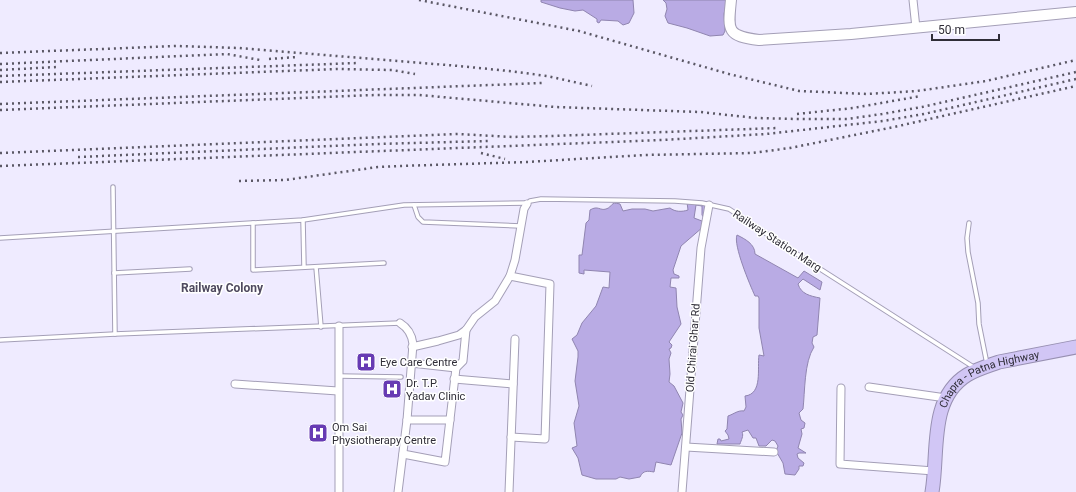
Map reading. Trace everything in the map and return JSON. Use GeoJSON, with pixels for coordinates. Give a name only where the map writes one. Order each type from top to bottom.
{"type":"FeatureCollection","features":[{"type":"Feature","properties":{"kind":"highway","name":"Chapra - Patna Highway"},"geometry":{"type":"LineString","coordinates":[[932,492],[937,429],[946,398],[966,376],[999,362],[1076,347]]}},
{"type":"Feature","properties":{"kind":"street"},"geometry":{"type":"LineString","coordinates":[[731,0],[729,18],[730,29],[737,36],[759,40],[916,28],[1076,12]]}},
{"type":"Feature","properties":{"kind":"street"},"geometry":{"type":"LineString","coordinates":[[913,0],[916,28]]}},
{"type":"Feature","properties":{"kind":"street"},"geometry":{"type":"LineString","coordinates":[[412,347],[459,334],[466,330],[475,317],[495,301],[510,276],[515,260],[524,209],[527,203]]}},
{"type":"Feature","properties":{"kind":"street","name":"Old Chirai Ghar Rd"},"geometry":{"type":"LineString","coordinates":[[682,492],[701,248],[709,205]]}},
{"type":"Feature","properties":{"kind":"street"},"geometry":{"type":"LineString","coordinates":[[510,276],[550,284],[545,439],[511,436]]}},
{"type":"Feature","properties":{"kind":"street"},"geometry":{"type":"LineString","coordinates":[[398,492],[407,420],[412,347],[412,339],[408,328],[400,323]]}},
{"type":"Feature","properties":{"kind":"street"},"geometry":{"type":"LineString","coordinates":[[339,326],[339,492]]}},
{"type":"Feature","properties":{"kind":"street"},"geometry":{"type":"LineString","coordinates":[[403,454],[445,462],[454,379],[456,368],[463,361],[466,330]]}},
{"type":"Feature","properties":{"kind":"street"},"geometry":{"type":"LineString","coordinates":[[509,492],[515,339]]}},
{"type":"Feature","properties":{"kind":"street"},"geometry":{"type":"LineString","coordinates":[[411,363],[456,368]]}},
{"type":"Feature","properties":{"kind":"street"},"geometry":{"type":"LineString","coordinates":[[454,379],[513,384]]}},
{"type":"Feature","properties":{"kind":"street"},"geometry":{"type":"LineString","coordinates":[[235,384],[338,391]]}},
{"type":"Feature","properties":{"kind":"street"},"geometry":{"type":"LineString","coordinates":[[869,387],[946,398]]}},
{"type":"Feature","properties":{"kind":"street"},"geometry":{"type":"LineString","coordinates":[[841,388],[840,464],[934,471]]}},
{"type":"Feature","properties":{"kind":"street"},"geometry":{"type":"LineString","coordinates":[[407,420],[450,420]]}},
{"type":"Feature","properties":{"kind":"street"},"geometry":{"type":"LineString","coordinates":[[686,447],[774,452]]}},
{"type":"Feature","properties":{"kind":"lane"},"geometry":{"type":"LineString","coordinates":[[113,187],[115,334]]}},
{"type":"Feature","properties":{"kind":"lane","name":"Railway Station Marg"},"geometry":{"type":"LineString","coordinates":[[0,238],[303,220],[414,205],[527,203],[541,199],[675,200],[692,202],[729,209],[736,213],[803,258],[982,368]]}},
{"type":"Feature","properties":{"kind":"lane"},"geometry":{"type":"LineString","coordinates":[[414,205],[418,217],[423,222],[521,226]]}},
{"type":"Feature","properties":{"kind":"lane"},"geometry":{"type":"LineString","coordinates":[[303,220],[304,267]]}},
{"type":"Feature","properties":{"kind":"lane"},"geometry":{"type":"LineString","coordinates":[[253,223],[253,270],[384,263]]}},
{"type":"Feature","properties":{"kind":"lane"},"geometry":{"type":"LineString","coordinates":[[969,223],[967,244],[978,303],[982,368]]}},
{"type":"Feature","properties":{"kind":"lane"},"geometry":{"type":"LineString","coordinates":[[316,267],[321,327]]}},
{"type":"Feature","properties":{"kind":"lane"},"geometry":{"type":"LineString","coordinates":[[114,272],[190,269]]}},
{"type":"Feature","properties":{"kind":"lane"},"geometry":{"type":"LineString","coordinates":[[0,340],[400,323]]}},
{"type":"Feature","properties":{"kind":"lane"},"geometry":{"type":"LineString","coordinates":[[339,376],[401,377]]}},
{"type":"Feature","properties":{"kind":"shaded area"},"geometry":{"type":"Polygon","coordinates":[[[541,0],[633,0],[634,13],[629,23],[623,25],[618,21],[601,20],[599,23],[597,22],[597,19],[583,10],[575,11],[560,8],[541,2],[541,0]]]}},
{"type":"Feature","properties":{"kind":"shaded area"},"geometry":{"type":"Polygon","coordinates":[[[663,0],[727,0],[724,14],[725,31],[723,35],[710,36],[668,23],[665,16],[667,9],[666,3],[663,0]]]}},
{"type":"Feature","properties":{"kind":"shaded area"},"geometry":{"type":"Polygon","coordinates":[[[687,202],[705,205],[704,218],[702,215],[702,206],[696,205],[694,218],[702,221],[703,227],[681,246],[673,270],[674,274],[679,276],[679,278],[671,278],[670,287],[676,288],[677,307],[681,324],[669,342],[672,345],[669,349],[671,353],[669,359],[669,382],[674,386],[683,403],[681,412],[683,415],[681,419],[682,433],[671,465],[656,462],[654,472],[646,472],[640,477],[629,479],[620,477],[616,479],[596,479],[582,475],[578,458],[572,448],[577,446],[574,423],[579,406],[575,381],[578,351],[572,339],[577,335],[582,323],[596,306],[603,287],[609,288],[610,272],[584,270],[584,274],[579,273],[579,255],[582,255],[586,223],[589,220],[590,210],[595,208],[606,209],[615,203],[620,204],[623,211],[645,209],[653,211],[670,208],[676,211],[681,211],[688,210],[687,202]]]}},
{"type":"Feature","properties":{"kind":"shaded area"},"geometry":{"type":"Polygon","coordinates":[[[737,235],[746,240],[753,247],[755,254],[798,278],[804,271],[822,282],[820,290],[803,279],[798,284],[804,292],[820,298],[817,335],[813,337],[812,343],[814,347],[808,361],[803,409],[799,413],[801,420],[805,423],[804,428],[801,429],[802,434],[798,448],[806,453],[797,454],[798,458],[804,463],[803,466],[799,466],[799,469],[795,475],[785,474],[783,463],[776,451],[778,446],[775,441],[772,440],[766,446],[759,446],[756,438],[753,438],[748,430],[742,432],[743,436],[740,444],[717,444],[718,439],[721,441],[729,439],[725,431],[727,429],[728,416],[744,411],[746,407],[745,396],[751,394],[757,386],[759,355],[764,356],[759,328],[759,298],[758,296],[755,296],[743,265],[737,247],[737,235]]]}},
{"type":"Feature","properties":{"kind":"railway"},"geometry":{"type":"LineString","coordinates":[[419,0],[579,31],[729,74],[799,91],[867,94],[917,91],[986,81],[1076,60]]}},
{"type":"Feature","properties":{"kind":"railway"},"geometry":{"type":"LineString","coordinates":[[0,53],[177,46],[239,48],[509,71],[547,76],[592,86]]}},
{"type":"Feature","properties":{"kind":"railway"},"geometry":{"type":"LineString","coordinates":[[0,64],[227,54],[260,60]]}},
{"type":"Feature","properties":{"kind":"railway"},"geometry":{"type":"LineString","coordinates":[[269,59],[297,57]]}},
{"type":"Feature","properties":{"kind":"railway"},"geometry":{"type":"LineString","coordinates":[[0,76],[358,63]]}},
{"type":"Feature","properties":{"kind":"railway"},"geometry":{"type":"LineString","coordinates":[[0,70],[57,67]]}},
{"type":"Feature","properties":{"kind":"railway"},"geometry":{"type":"LineString","coordinates":[[0,82],[337,69],[392,70],[415,74]]}},
{"type":"Feature","properties":{"kind":"railway"},"geometry":{"type":"LineString","coordinates":[[0,110],[375,95],[419,95],[555,107],[700,112],[756,118],[847,119],[922,107],[1076,72]]}},
{"type":"Feature","properties":{"kind":"railway"},"geometry":{"type":"LineString","coordinates":[[0,166],[662,140],[766,134],[883,121],[924,114],[1076,79]]}},
{"type":"Feature","properties":{"kind":"railway"},"geometry":{"type":"LineString","coordinates":[[0,104],[542,83]]}},
{"type":"Feature","properties":{"kind":"railway"},"geometry":{"type":"LineString","coordinates":[[239,181],[285,180],[378,167],[527,162],[645,155],[752,153],[790,148],[894,127],[1076,86]]}},
{"type":"Feature","properties":{"kind":"railway"},"geometry":{"type":"LineString","coordinates":[[797,114],[853,108],[921,96]]}},
{"type":"Feature","properties":{"kind":"railway"},"geometry":{"type":"LineString","coordinates":[[0,153],[458,134],[512,137],[778,128]]}},
{"type":"Feature","properties":{"kind":"railway"},"geometry":{"type":"LineString","coordinates":[[78,157],[377,144],[488,141]]}},
{"type":"Feature","properties":{"kind":"railway"},"geometry":{"type":"LineString","coordinates":[[481,153],[505,159]]}},
{"type":"Feature","properties":{"kind":"place","name":"Eye Care Centre"},"geometry":{"type":"Point","coordinates":[366,362]}},
{"type":"Feature","properties":{"kind":"place","name":"Dr. T.P. Yadav Clinic"},"geometry":{"type":"Point","coordinates":[392,389]}},
{"type":"Feature","properties":{"kind":"place","name":"Om Sai Physiotherapy Centre"},"geometry":{"type":"Point","coordinates":[318,433]}},
{"type":"Feature","properties":{"kind":"district","name":"Railway Colony"},"geometry":{"type":"Point","coordinates":[222,288]}}]}
